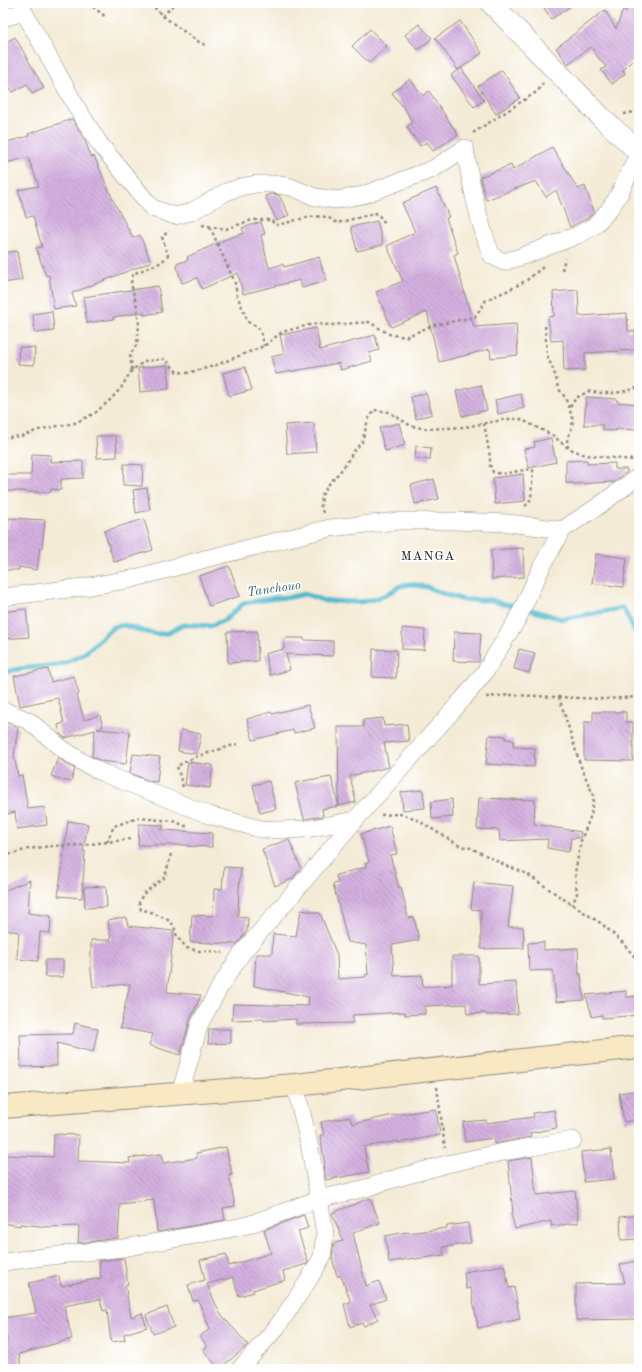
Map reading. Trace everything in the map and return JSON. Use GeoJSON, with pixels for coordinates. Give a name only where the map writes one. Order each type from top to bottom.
{"type":"FeatureCollection","features":[{"type":"Feature","properties":{"kind":"main road"},"geometry":{"type":"LineString","coordinates":[[3,1106],[180,1094],[295,1084],[639,1047]]}},
{"type":"Feature","properties":{"kind":"street"},"geometry":{"type":"LineString","coordinates":[[3,18],[25,8],[77,108],[99,144],[152,208],[175,216],[191,212],[226,192],[256,184],[273,184],[291,187],[315,197],[336,200],[363,195],[433,169],[465,148],[479,222],[492,256],[504,262],[578,235],[594,226],[608,211],[619,195],[639,152],[601,117],[551,67],[492,3]]}},
{"type":"Feature","properties":{"kind":"street"},"geometry":{"type":"LineString","coordinates":[[180,1094],[200,1023],[242,953],[355,820],[463,699],[485,672],[518,618],[542,566],[562,530],[600,505],[639,476]]}},
{"type":"Feature","properties":{"kind":"street"},"geometry":{"type":"LineString","coordinates":[[3,597],[84,587],[132,579],[330,528],[399,522],[455,521],[508,524],[562,530]]}},
{"type":"Feature","properties":{"kind":"street"},"geometry":{"type":"LineString","coordinates":[[3,710],[29,721],[60,747],[82,762],[103,773],[209,815],[261,829],[307,829],[355,820]]}},
{"type":"Feature","properties":{"kind":"street"},"geometry":{"type":"LineString","coordinates":[[240,1369],[277,1327],[308,1281],[322,1257],[325,1233],[309,1143],[295,1084]]}},
{"type":"Feature","properties":{"kind":"street"},"geometry":{"type":"LineString","coordinates":[[3,1262],[123,1248],[248,1225],[319,1199],[366,1188],[447,1164],[508,1151],[573,1140]]}},
{"type":"Feature","properties":{"kind":"path"},"geometry":{"type":"LineString","coordinates":[[88,3],[106,17]]}},
{"type":"Feature","properties":{"kind":"path"},"geometry":{"type":"LineString","coordinates":[[150,3],[163,16],[206,45]]}},
{"type":"Feature","properties":{"kind":"path"},"geometry":{"type":"LineString","coordinates":[[163,16],[175,3]]}},
{"type":"Feature","properties":{"kind":"path"},"geometry":{"type":"LineString","coordinates":[[465,148],[473,133],[505,114],[538,91],[551,67]]}},
{"type":"Feature","properties":{"kind":"path"},"geometry":{"type":"LineString","coordinates":[[132,370],[130,355],[137,344],[139,325],[137,307],[131,284],[133,274],[162,262],[168,255],[162,237],[172,228],[175,216],[189,222],[226,229],[252,220],[271,220],[275,225],[307,218],[327,217],[337,223],[377,213],[385,223]]}},
{"type":"Feature","properties":{"kind":"path"},"geometry":{"type":"LineString","coordinates":[[210,227],[235,282],[237,296],[244,314],[248,322],[258,327],[264,346]]}},
{"type":"Feature","properties":{"kind":"path"},"geometry":{"type":"LineString","coordinates":[[559,257],[565,254]]}},
{"type":"Feature","properties":{"kind":"path"},"geometry":{"type":"LineString","coordinates":[[3,438],[21,436],[42,429],[75,423],[95,413],[121,388],[132,370],[145,361],[164,359],[177,372],[187,373],[214,366],[264,346],[282,332],[313,324],[332,325],[369,322],[389,334],[405,337],[434,324],[475,317],[486,300],[527,280],[547,264]]}},
{"type":"Feature","properties":{"kind":"path"},"geometry":{"type":"LineString","coordinates":[[545,326],[547,355],[556,377],[558,388],[565,397],[573,419],[572,428],[567,439],[568,448]]}},
{"type":"Feature","properties":{"kind":"path"},"geometry":{"type":"LineString","coordinates":[[570,408],[576,398],[589,391],[597,393],[622,393],[639,387]]}},
{"type":"Feature","properties":{"kind":"path"},"geometry":{"type":"LineString","coordinates":[[330,528],[321,506],[322,495],[362,442],[368,420],[374,410],[389,412],[411,426],[427,429],[465,427],[520,418],[552,435],[568,448],[585,455],[639,461]]}},
{"type":"Feature","properties":{"kind":"path"},"geometry":{"type":"LineString","coordinates":[[484,423],[490,465],[493,472],[505,474],[527,469],[533,470],[531,499],[524,509],[514,516],[508,524]]}},
{"type":"Feature","properties":{"kind":"path"},"geometry":{"type":"LineString","coordinates":[[463,699],[511,695],[604,699],[639,697]]}},
{"type":"Feature","properties":{"kind":"path"},"geometry":{"type":"LineString","coordinates":[[559,697],[580,764],[594,796],[591,815],[580,840],[575,873],[577,894],[572,905]]}},
{"type":"Feature","properties":{"kind":"path"},"geometry":{"type":"LineString","coordinates":[[190,808],[185,796],[177,766],[195,757],[237,744]]}},
{"type":"Feature","properties":{"kind":"path"},"geometry":{"type":"LineString","coordinates":[[355,820],[377,815],[400,814],[414,818],[460,846],[470,848],[527,874],[602,924],[623,943],[639,962]]}},
{"type":"Feature","properties":{"kind":"path"},"geometry":{"type":"LineString","coordinates":[[107,842],[114,826],[138,818],[174,822],[185,826],[191,826]]}},
{"type":"Feature","properties":{"kind":"path"},"geometry":{"type":"LineString","coordinates":[[3,854],[11,854],[28,849],[52,846],[83,845],[131,839]]}},
{"type":"Feature","properties":{"kind":"path"},"geometry":{"type":"LineString","coordinates":[[171,854],[165,877],[143,894],[139,902],[141,910],[149,911],[170,921],[174,926],[177,937],[187,948],[199,951],[228,954],[242,953]]}},
{"type":"Feature","properties":{"kind":"path"},"geometry":{"type":"LineString","coordinates":[[434,1069],[447,1164]]}},
{"type":"Feature","properties":{"kind":"building"},"geometry":{"type":"Polygon","coordinates":[[[541,3],[576,3],[551,19],[541,3]]]}},
{"type":"Feature","properties":{"kind":"building"},"geometry":{"type":"Polygon","coordinates":[[[629,3],[639,3],[639,54],[623,70],[625,74],[612,84],[601,70],[606,67],[590,47],[568,64],[556,48],[605,10],[616,29],[623,10],[626,12],[629,3]]]}},
{"type":"Feature","properties":{"kind":"building"},"geometry":{"type":"Polygon","coordinates":[[[460,21],[482,53],[458,70],[435,38],[460,21]]]}},
{"type":"Feature","properties":{"kind":"building"},"geometry":{"type":"Polygon","coordinates":[[[419,24],[432,38],[418,50],[405,35],[419,24]]]}},
{"type":"Feature","properties":{"kind":"building"},"geometry":{"type":"Polygon","coordinates":[[[370,29],[387,46],[369,63],[352,46],[370,29]]]}},
{"type":"Feature","properties":{"kind":"building"},"geometry":{"type":"Polygon","coordinates":[[[15,37],[44,88],[32,94],[27,84],[13,92],[9,86],[3,90],[3,44],[15,37]]]}},
{"type":"Feature","properties":{"kind":"building"},"geometry":{"type":"Polygon","coordinates":[[[461,68],[484,100],[474,107],[451,75],[461,68]]]}},
{"type":"Feature","properties":{"kind":"building"},"geometry":{"type":"Polygon","coordinates":[[[502,70],[520,98],[496,114],[478,86],[502,70]]]}},
{"type":"Feature","properties":{"kind":"building"},"geometry":{"type":"Polygon","coordinates":[[[410,79],[423,96],[429,91],[458,135],[433,151],[427,142],[420,146],[407,127],[412,123],[407,112],[392,93],[410,79]]]}},
{"type":"Feature","properties":{"kind":"building"},"geometry":{"type":"Polygon","coordinates":[[[72,119],[85,140],[91,157],[94,156],[113,200],[133,238],[140,235],[151,262],[72,293],[76,306],[54,309],[49,275],[46,276],[36,248],[42,247],[33,216],[26,217],[18,190],[39,186],[28,157],[3,164],[3,143],[29,136],[28,134],[72,119]]]}},
{"type":"Feature","properties":{"kind":"building"},"geometry":{"type":"Polygon","coordinates":[[[552,147],[578,189],[585,186],[594,211],[588,218],[570,227],[556,190],[546,197],[536,181],[486,200],[480,177],[511,165],[513,170],[552,147]]]}},
{"type":"Feature","properties":{"kind":"building"},"geometry":{"type":"Polygon","coordinates":[[[436,188],[449,217],[446,218],[458,253],[454,255],[474,327],[516,324],[518,355],[491,358],[490,349],[439,362],[427,312],[391,327],[376,292],[403,281],[387,246],[415,232],[402,203],[436,188]]]}},
{"type":"Feature","properties":{"kind":"building"},"geometry":{"type":"Polygon","coordinates":[[[270,194],[279,195],[289,215],[277,221],[265,196],[270,194]]]}},
{"type":"Feature","properties":{"kind":"building"},"geometry":{"type":"Polygon","coordinates":[[[377,221],[383,245],[357,251],[351,227],[377,221]]]}},
{"type":"Feature","properties":{"kind":"building"},"geometry":{"type":"Polygon","coordinates":[[[261,222],[265,234],[261,235],[269,268],[283,264],[284,267],[319,257],[326,281],[302,288],[300,280],[243,294],[238,273],[202,289],[197,278],[182,283],[176,264],[188,260],[187,257],[224,240],[244,233],[242,228],[261,222]]]}},
{"type":"Feature","properties":{"kind":"building"},"geometry":{"type":"Polygon","coordinates":[[[17,251],[22,280],[3,283],[3,253],[17,251]]]}},
{"type":"Feature","properties":{"kind":"building"},"geometry":{"type":"Polygon","coordinates":[[[158,286],[162,312],[143,315],[143,312],[114,317],[114,319],[87,323],[83,297],[158,286]]]}},
{"type":"Feature","properties":{"kind":"building"},"geometry":{"type":"Polygon","coordinates":[[[578,290],[579,316],[627,313],[628,331],[635,331],[636,350],[585,353],[585,370],[564,371],[563,340],[551,341],[548,317],[554,316],[553,292],[578,290]]]}},
{"type":"Feature","properties":{"kind":"building"},"geometry":{"type":"Polygon","coordinates":[[[52,311],[54,331],[35,333],[33,314],[52,311]]]}},
{"type":"Feature","properties":{"kind":"building"},"geometry":{"type":"Polygon","coordinates":[[[316,328],[320,350],[375,335],[379,350],[369,353],[372,361],[341,370],[339,363],[276,374],[271,357],[284,354],[280,335],[316,328]]]}},
{"type":"Feature","properties":{"kind":"building"},"geometry":{"type":"Polygon","coordinates":[[[19,347],[35,348],[34,365],[18,364],[19,347]]]}},
{"type":"Feature","properties":{"kind":"building"},"geometry":{"type":"Polygon","coordinates":[[[167,365],[169,389],[140,392],[138,368],[167,365]]]}},
{"type":"Feature","properties":{"kind":"building"},"geometry":{"type":"Polygon","coordinates":[[[245,367],[252,390],[229,396],[223,373],[245,367]]]}},
{"type":"Feature","properties":{"kind":"building"},"geometry":{"type":"Polygon","coordinates":[[[481,385],[487,410],[462,416],[456,391],[481,385]]]}},
{"type":"Feature","properties":{"kind":"building"},"geometry":{"type":"Polygon","coordinates":[[[426,393],[432,414],[416,419],[411,397],[426,393]]]}},
{"type":"Feature","properties":{"kind":"building"},"geometry":{"type":"Polygon","coordinates":[[[521,394],[524,408],[498,414],[495,400],[521,394]]]}},
{"type":"Feature","properties":{"kind":"building"},"geometry":{"type":"Polygon","coordinates":[[[586,397],[617,399],[617,402],[639,404],[639,430],[603,430],[603,425],[584,425],[586,397]]]}},
{"type":"Feature","properties":{"kind":"building"},"geometry":{"type":"Polygon","coordinates":[[[314,423],[316,452],[287,454],[285,425],[314,423]]]}},
{"type":"Feature","properties":{"kind":"building"},"geometry":{"type":"Polygon","coordinates":[[[399,423],[405,445],[385,451],[379,428],[399,423]]]}},
{"type":"Feature","properties":{"kind":"building"},"geometry":{"type":"Polygon","coordinates":[[[96,436],[116,436],[117,457],[97,458],[96,436]]]}},
{"type":"Feature","properties":{"kind":"building"},"geometry":{"type":"Polygon","coordinates":[[[551,438],[556,462],[529,468],[524,449],[535,447],[534,442],[551,438]]]}},
{"type":"Feature","properties":{"kind":"building"},"geometry":{"type":"Polygon","coordinates":[[[416,446],[431,448],[430,460],[415,458],[416,446]]]}},
{"type":"Feature","properties":{"kind":"building"},"geometry":{"type":"Polygon","coordinates":[[[32,454],[51,455],[50,462],[83,461],[83,478],[61,479],[61,490],[51,489],[51,492],[3,491],[3,475],[31,475],[32,454]]]}},
{"type":"Feature","properties":{"kind":"building"},"geometry":{"type":"Polygon","coordinates":[[[587,460],[587,464],[615,463],[615,469],[627,469],[627,472],[614,482],[566,483],[566,461],[587,460]]]}},
{"type":"Feature","properties":{"kind":"building"},"geometry":{"type":"Polygon","coordinates":[[[124,464],[143,465],[142,486],[123,485],[124,464]]]}},
{"type":"Feature","properties":{"kind":"building"},"geometry":{"type":"Polygon","coordinates":[[[523,474],[525,501],[495,504],[493,478],[523,474]]]}},
{"type":"Feature","properties":{"kind":"building"},"geometry":{"type":"Polygon","coordinates":[[[434,479],[439,499],[415,504],[411,485],[434,479]]]}},
{"type":"Feature","properties":{"kind":"building"},"geometry":{"type":"Polygon","coordinates":[[[147,488],[150,510],[136,513],[133,490],[147,488]]]}},
{"type":"Feature","properties":{"kind":"building"},"geometry":{"type":"Polygon","coordinates":[[[9,518],[45,520],[42,548],[40,547],[37,570],[19,567],[19,570],[3,570],[3,528],[8,528],[9,518]]]}},
{"type":"Feature","properties":{"kind":"building"},"geometry":{"type":"Polygon","coordinates":[[[144,519],[153,550],[114,562],[104,531],[144,519]]]}},
{"type":"Feature","properties":{"kind":"building"},"geometry":{"type":"Polygon","coordinates":[[[523,548],[524,577],[492,579],[491,550],[523,548]]]}},
{"type":"Feature","properties":{"kind":"building"},"geometry":{"type":"Polygon","coordinates":[[[596,554],[627,558],[623,587],[592,583],[596,554]]]}},
{"type":"Feature","properties":{"kind":"building"},"geometry":{"type":"Polygon","coordinates":[[[229,566],[240,596],[209,606],[199,576],[229,566]]]}},
{"type":"Feature","properties":{"kind":"building"},"geometry":{"type":"Polygon","coordinates":[[[26,609],[29,637],[3,639],[3,612],[26,609]]]}},
{"type":"Feature","properties":{"kind":"building"},"geometry":{"type":"Polygon","coordinates":[[[402,628],[425,630],[424,650],[402,649],[402,628]]]}},
{"type":"Feature","properties":{"kind":"building"},"geometry":{"type":"Polygon","coordinates":[[[257,631],[258,661],[228,663],[227,632],[257,631]]]}},
{"type":"Feature","properties":{"kind":"building"},"geometry":{"type":"Polygon","coordinates":[[[454,632],[481,633],[479,662],[453,661],[454,632]]]}},
{"type":"Feature","properties":{"kind":"building"},"geometry":{"type":"Polygon","coordinates":[[[284,638],[304,638],[304,640],[333,641],[333,656],[286,654],[290,670],[270,675],[265,654],[284,649],[284,638]]]}},
{"type":"Feature","properties":{"kind":"building"},"geometry":{"type":"Polygon","coordinates":[[[373,649],[397,650],[396,678],[372,677],[373,649]]]}},
{"type":"Feature","properties":{"kind":"building"},"geometry":{"type":"Polygon","coordinates":[[[519,649],[535,653],[529,673],[514,669],[519,649]]]}},
{"type":"Feature","properties":{"kind":"building"},"geometry":{"type":"Polygon","coordinates":[[[48,669],[51,682],[74,676],[79,694],[77,695],[84,720],[100,715],[103,727],[97,729],[130,732],[126,764],[101,761],[92,756],[95,730],[65,738],[60,734],[58,725],[64,723],[58,698],[20,706],[14,676],[48,669]]]}},
{"type":"Feature","properties":{"kind":"building"},"geometry":{"type":"Polygon","coordinates":[[[308,705],[315,728],[294,733],[293,730],[253,740],[247,719],[271,712],[272,714],[308,705]]]}},
{"type":"Feature","properties":{"kind":"building"},"geometry":{"type":"Polygon","coordinates":[[[593,712],[626,712],[626,722],[633,722],[633,761],[584,760],[584,722],[593,722],[593,712]]]}},
{"type":"Feature","properties":{"kind":"building"},"geometry":{"type":"Polygon","coordinates":[[[383,718],[384,726],[407,724],[409,741],[384,743],[389,767],[350,776],[356,802],[339,806],[338,727],[364,727],[363,720],[383,718]]]}},
{"type":"Feature","properties":{"kind":"building"},"geometry":{"type":"Polygon","coordinates":[[[3,721],[18,727],[14,755],[18,776],[22,775],[28,809],[45,807],[47,825],[17,829],[15,812],[3,815],[3,721]]]}},
{"type":"Feature","properties":{"kind":"building"},"geometry":{"type":"Polygon","coordinates":[[[181,730],[201,734],[197,754],[178,751],[181,730]]]}},
{"type":"Feature","properties":{"kind":"building"},"geometry":{"type":"Polygon","coordinates":[[[489,735],[506,736],[505,739],[514,740],[513,747],[535,748],[534,767],[486,764],[489,735]]]}},
{"type":"Feature","properties":{"kind":"building"},"geometry":{"type":"Polygon","coordinates":[[[133,754],[160,757],[157,782],[149,781],[130,773],[133,754]]]}},
{"type":"Feature","properties":{"kind":"building"},"geometry":{"type":"Polygon","coordinates":[[[58,758],[75,769],[71,781],[66,781],[51,776],[58,758]]]}},
{"type":"Feature","properties":{"kind":"building"},"geometry":{"type":"Polygon","coordinates":[[[188,762],[213,765],[210,788],[185,785],[188,762]]]}},
{"type":"Feature","properties":{"kind":"building"},"geometry":{"type":"Polygon","coordinates":[[[331,777],[339,806],[322,809],[323,816],[304,819],[295,783],[331,777]]]}},
{"type":"Feature","properties":{"kind":"building"},"geometry":{"type":"Polygon","coordinates":[[[269,781],[276,809],[260,813],[253,785],[269,781]]]}},
{"type":"Feature","properties":{"kind":"building"},"geometry":{"type":"Polygon","coordinates":[[[423,790],[425,808],[403,810],[401,792],[423,790]]]}},
{"type":"Feature","properties":{"kind":"building"},"geometry":{"type":"Polygon","coordinates":[[[479,798],[535,800],[534,824],[581,832],[580,838],[571,838],[569,852],[547,848],[548,839],[500,841],[499,830],[477,829],[479,798]]]}},
{"type":"Feature","properties":{"kind":"building"},"geometry":{"type":"Polygon","coordinates":[[[452,799],[453,817],[432,819],[431,802],[452,799]]]}},
{"type":"Feature","properties":{"kind":"building"},"geometry":{"type":"Polygon","coordinates":[[[68,821],[88,824],[83,851],[85,851],[82,898],[58,896],[68,821]]]}},
{"type":"Feature","properties":{"kind":"building"},"geometry":{"type":"Polygon","coordinates":[[[139,824],[163,825],[162,830],[212,833],[212,847],[187,845],[138,845],[139,824]]]}},
{"type":"Feature","properties":{"kind":"building"},"geometry":{"type":"Polygon","coordinates":[[[390,826],[397,854],[390,855],[399,888],[401,887],[408,918],[414,917],[419,940],[392,945],[394,976],[422,975],[423,987],[452,985],[452,956],[479,956],[479,984],[516,982],[518,1014],[467,1014],[466,1004],[425,1006],[425,1014],[405,1015],[405,1012],[353,1015],[353,1023],[296,1024],[296,1019],[264,1021],[263,1019],[232,1020],[233,1004],[308,1006],[309,997],[254,986],[256,954],[272,954],[273,934],[296,936],[301,910],[320,913],[337,955],[338,979],[365,977],[366,974],[368,975],[366,945],[348,942],[333,884],[338,883],[336,875],[366,867],[365,863],[369,862],[361,834],[390,826]]]}},
{"type":"Feature","properties":{"kind":"building"},"geometry":{"type":"Polygon","coordinates":[[[289,840],[301,868],[292,879],[275,886],[262,849],[289,840]]]}},
{"type":"Feature","properties":{"kind":"building"},"geometry":{"type":"Polygon","coordinates":[[[224,867],[241,868],[238,917],[248,918],[247,931],[237,944],[190,942],[192,915],[213,916],[214,889],[222,889],[224,867]]]}},
{"type":"Feature","properties":{"kind":"building"},"geometry":{"type":"Polygon","coordinates":[[[30,880],[28,913],[51,916],[50,933],[40,932],[38,961],[17,959],[19,932],[3,930],[3,891],[30,880]]]}},
{"type":"Feature","properties":{"kind":"building"},"geometry":{"type":"Polygon","coordinates":[[[474,882],[513,886],[508,927],[523,927],[524,948],[481,949],[481,910],[471,909],[474,882]]]}},
{"type":"Feature","properties":{"kind":"building"},"geometry":{"type":"Polygon","coordinates":[[[106,886],[107,907],[85,908],[84,887],[106,886]]]}},
{"type":"Feature","properties":{"kind":"building"},"geometry":{"type":"Polygon","coordinates":[[[126,917],[128,926],[174,931],[167,992],[201,995],[190,1020],[180,1055],[149,1045],[153,1034],[120,1028],[130,984],[93,987],[91,971],[91,940],[111,940],[108,920],[126,917]]]}},
{"type":"Feature","properties":{"kind":"building"},"geometry":{"type":"Polygon","coordinates":[[[544,942],[544,950],[578,948],[579,975],[581,974],[584,1000],[556,1002],[553,970],[529,971],[528,943],[544,942]]]}},
{"type":"Feature","properties":{"kind":"building"},"geometry":{"type":"Polygon","coordinates":[[[45,960],[63,960],[63,977],[45,977],[45,960]]]}},
{"type":"Feature","properties":{"kind":"building"},"geometry":{"type":"Polygon","coordinates":[[[626,991],[626,997],[639,996],[639,1015],[602,1018],[602,1015],[592,1017],[586,995],[626,991]]]}},
{"type":"Feature","properties":{"kind":"building"},"geometry":{"type":"Polygon","coordinates":[[[75,1023],[98,1029],[93,1052],[57,1043],[57,1066],[21,1067],[20,1035],[73,1034],[75,1023]]]}},
{"type":"Feature","properties":{"kind":"building"},"geometry":{"type":"Polygon","coordinates":[[[209,1029],[231,1029],[231,1043],[208,1044],[209,1029]]]}},
{"type":"Feature","properties":{"kind":"building"},"geometry":{"type":"Polygon","coordinates":[[[639,1090],[639,1119],[624,1122],[619,1093],[639,1090]]]}},
{"type":"Feature","properties":{"kind":"building"},"geometry":{"type":"Polygon","coordinates":[[[436,1109],[440,1135],[398,1143],[398,1141],[364,1147],[369,1172],[326,1180],[320,1135],[324,1135],[321,1122],[350,1117],[353,1124],[393,1115],[436,1109]]]}},
{"type":"Feature","properties":{"kind":"building"},"geometry":{"type":"Polygon","coordinates":[[[554,1110],[557,1128],[530,1133],[531,1137],[494,1144],[494,1138],[465,1142],[463,1122],[486,1120],[486,1123],[534,1117],[533,1113],[554,1110]]]}},
{"type":"Feature","properties":{"kind":"building"},"geometry":{"type":"Polygon","coordinates":[[[54,1134],[79,1135],[78,1161],[130,1163],[129,1158],[161,1154],[163,1163],[197,1158],[196,1153],[226,1147],[232,1175],[229,1175],[235,1206],[223,1208],[225,1220],[157,1232],[154,1200],[120,1204],[118,1238],[78,1243],[79,1226],[49,1227],[20,1224],[20,1226],[3,1223],[3,1155],[53,1157],[54,1134]]]}},
{"type":"Feature","properties":{"kind":"building"},"geometry":{"type":"Polygon","coordinates":[[[611,1149],[614,1179],[584,1182],[581,1152],[611,1149]]]}},
{"type":"Feature","properties":{"kind":"building"},"geometry":{"type":"Polygon","coordinates":[[[532,1157],[536,1195],[575,1191],[578,1223],[551,1226],[551,1221],[515,1229],[511,1213],[513,1213],[508,1161],[532,1157]]]}},
{"type":"Feature","properties":{"kind":"building"},"geometry":{"type":"Polygon","coordinates":[[[370,1198],[380,1223],[353,1233],[366,1286],[379,1281],[386,1299],[370,1305],[378,1319],[364,1326],[362,1323],[350,1327],[344,1304],[351,1302],[341,1276],[337,1276],[332,1258],[334,1243],[343,1241],[332,1213],[370,1198]]]}},
{"type":"Feature","properties":{"kind":"building"},"geometry":{"type":"Polygon","coordinates":[[[304,1215],[308,1228],[298,1231],[308,1262],[307,1264],[283,1271],[285,1280],[239,1296],[233,1277],[207,1284],[219,1312],[248,1345],[219,1369],[203,1350],[207,1347],[200,1336],[210,1329],[198,1300],[193,1301],[188,1285],[205,1280],[200,1260],[226,1254],[229,1266],[271,1253],[264,1230],[304,1215]]]}},
{"type":"Feature","properties":{"kind":"building"},"geometry":{"type":"Polygon","coordinates":[[[639,1215],[639,1239],[621,1240],[620,1217],[639,1215]]]}},
{"type":"Feature","properties":{"kind":"building"},"geometry":{"type":"Polygon","coordinates":[[[468,1223],[471,1243],[443,1247],[444,1255],[389,1262],[385,1236],[447,1228],[447,1226],[468,1223]]]}},
{"type":"Feature","properties":{"kind":"building"},"geometry":{"type":"Polygon","coordinates":[[[124,1258],[128,1284],[125,1285],[131,1317],[142,1313],[147,1327],[124,1334],[125,1340],[111,1342],[107,1310],[103,1311],[100,1299],[64,1306],[72,1339],[19,1354],[21,1369],[3,1369],[3,1343],[7,1342],[3,1318],[36,1313],[29,1283],[59,1276],[61,1286],[101,1278],[99,1261],[124,1258]]]}},
{"type":"Feature","properties":{"kind":"building"},"geometry":{"type":"Polygon","coordinates":[[[639,1260],[639,1319],[576,1320],[576,1284],[625,1283],[620,1265],[639,1260]]]}},
{"type":"Feature","properties":{"kind":"building"},"geometry":{"type":"Polygon","coordinates":[[[504,1265],[509,1288],[514,1287],[520,1319],[478,1328],[471,1288],[466,1289],[464,1272],[504,1265]]]}},
{"type":"Feature","properties":{"kind":"building"},"geometry":{"type":"Polygon","coordinates":[[[167,1307],[174,1327],[153,1334],[146,1315],[167,1307]]]}},
{"type":"Feature","properties":{"kind":"waterway","name":"Tanchouo"},"geometry":{"type":"LineString","coordinates":[[3,672],[65,663],[84,654],[113,627],[124,625],[146,632],[158,634],[168,633],[183,625],[210,626],[225,620],[244,603],[305,594],[325,601],[360,602],[375,599],[386,595],[400,586],[411,584],[427,587],[464,600],[492,600],[502,604],[514,605],[562,619],[623,608],[639,639]]}},
{"type":"Feature","properties":{"kind":"district","name":"MANGA"},"geometry":{"type":"Point","coordinates":[428,556]}}]}
